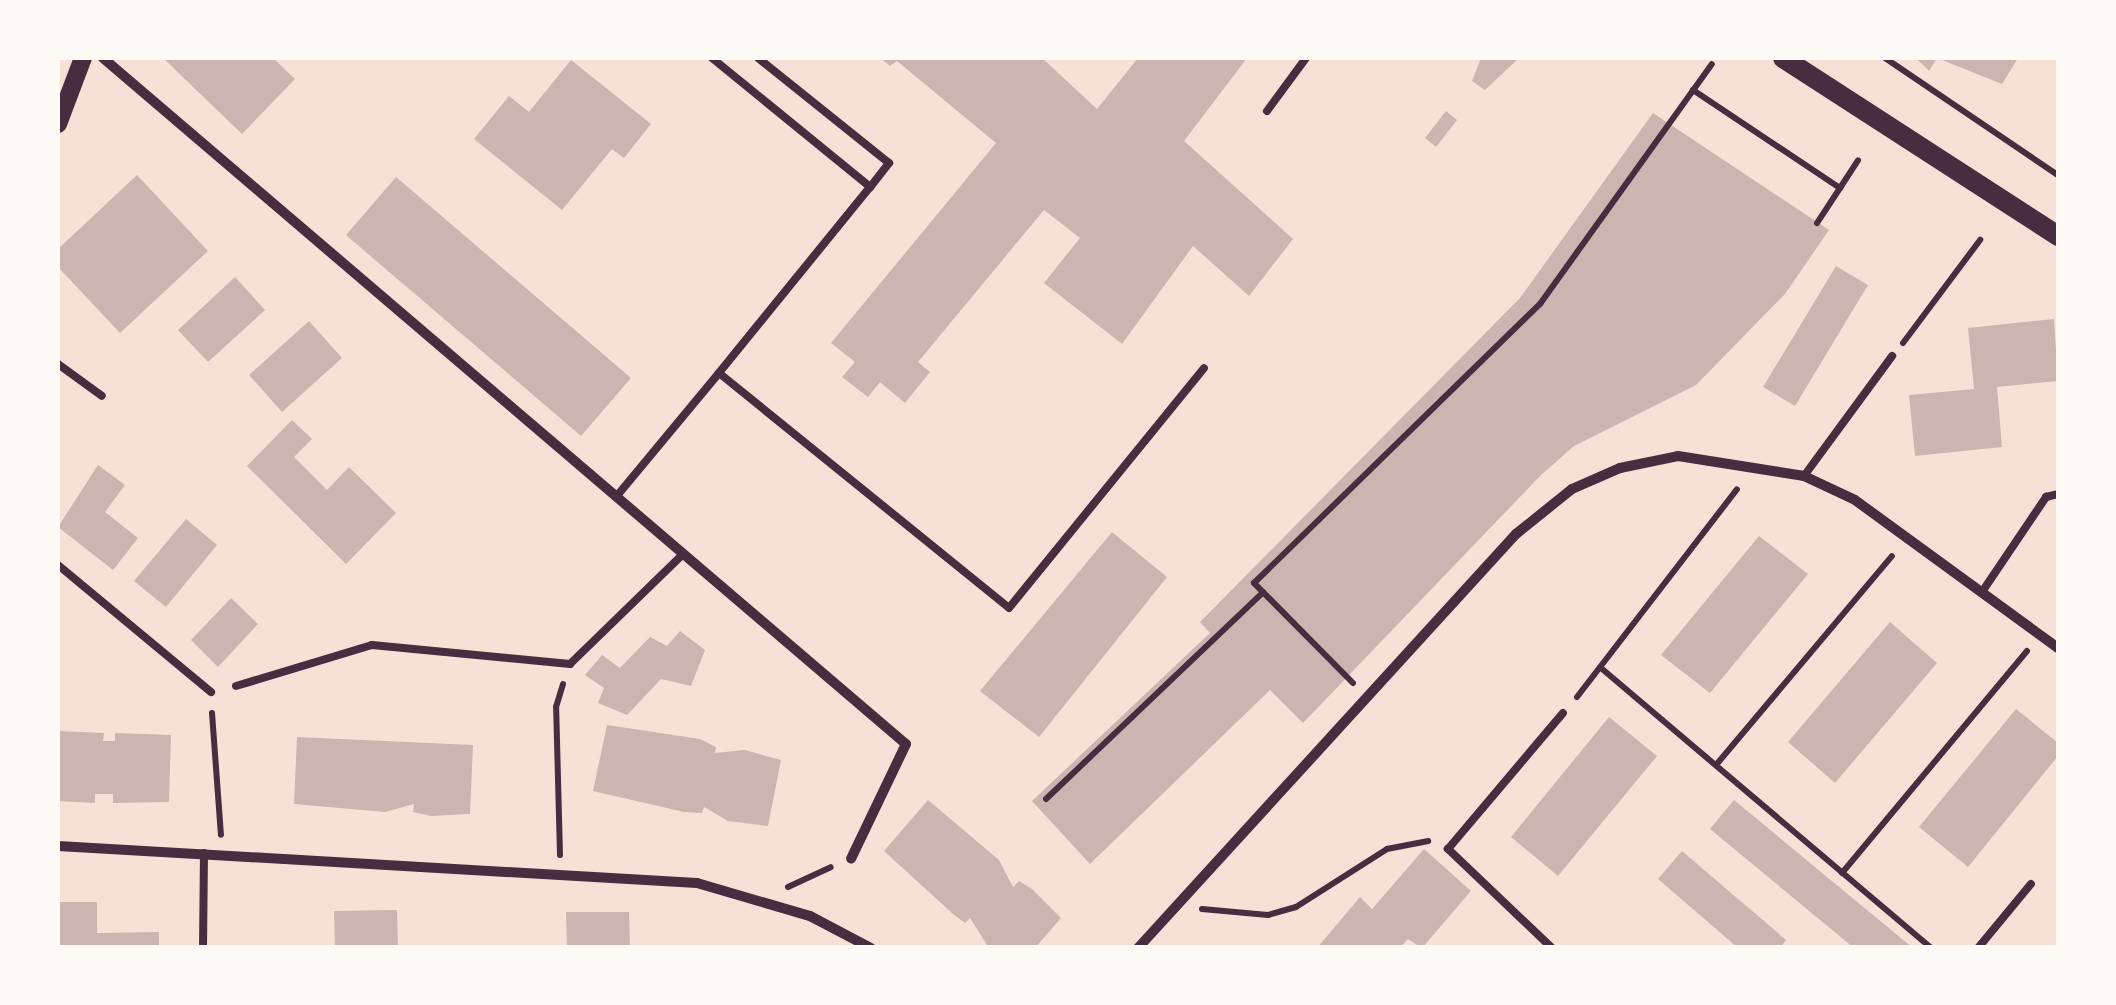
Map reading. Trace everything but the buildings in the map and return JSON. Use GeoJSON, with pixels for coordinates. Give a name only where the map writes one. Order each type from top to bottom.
{"type":"FeatureCollection","features":[{"type":"Feature","properties":{"kind":"main road"},"geometry":{"type":"LineString","coordinates":[[1788,59],[2058,236]]}},
{"type":"Feature","properties":{"kind":"street"},"geometry":{"type":"LineString","coordinates":[[58,124],[84,58]]}},
{"type":"Feature","properties":{"kind":"street"},"geometry":{"type":"LineString","coordinates":[[103,58],[906,744],[850,859]]}},
{"type":"Feature","properties":{"kind":"street"},"geometry":{"type":"LineString","coordinates":[[1138,948],[1516,534],[1572,489],[1620,468],[1678,456],[1756,464],[1804,476],[1856,500],[2058,648]]}},
{"type":"Feature","properties":{"kind":"street"},"geometry":{"type":"LineString","coordinates":[[58,846],[565,872],[696,884],[756,897],[870,948]]}},
{"type":"Feature","properties":{"kind":"lane"},"geometry":{"type":"LineString","coordinates":[[712,58],[870,187]]}},
{"type":"Feature","properties":{"kind":"lane"},"geometry":{"type":"LineString","coordinates":[[616,497],[889,163],[758,58]]}},
{"type":"Feature","properties":{"kind":"lane"},"geometry":{"type":"LineString","coordinates":[[1267,111],[1306,58]]}},
{"type":"Feature","properties":{"kind":"lane"},"geometry":{"type":"LineString","coordinates":[[1804,476],[1892,356]]}},
{"type":"Feature","properties":{"kind":"lane"},"geometry":{"type":"LineString","coordinates":[[58,364],[102,396]]}},
{"type":"Feature","properties":{"kind":"lane"},"geometry":{"type":"LineString","coordinates":[[719,372],[1009,608],[1204,368]]}},
{"type":"Feature","properties":{"kind":"lane"},"geometry":{"type":"LineString","coordinates":[[1982,592],[2046,497],[2058,494]]}},
{"type":"Feature","properties":{"kind":"lane"},"geometry":{"type":"LineString","coordinates":[[236,686],[372,646],[570,664],[682,554]]}},
{"type":"Feature","properties":{"kind":"lane"},"geometry":{"type":"LineString","coordinates":[[58,564],[211,692]]}},
{"type":"Feature","properties":{"kind":"lane"},"geometry":{"type":"LineString","coordinates":[[1552,948],[1448,849],[1563,714]]}},
{"type":"Feature","properties":{"kind":"lane"},"geometry":{"type":"LineString","coordinates":[[203,948],[204,853]]}},
{"type":"Feature","properties":{"kind":"lane"},"geometry":{"type":"LineString","coordinates":[[1978,948],[2031,884]]}},
{"type":"Feature","properties":{"kind":"path"},"geometry":{"type":"LineString","coordinates":[[1885,58],[2058,174]]}},
{"type":"Feature","properties":{"kind":"path"},"geometry":{"type":"LineString","coordinates":[[1356,686],[1254,583],[1540,304],[1712,64]]}},
{"type":"Feature","properties":{"kind":"path"},"geometry":{"type":"LineString","coordinates":[[1693,90],[1840,188]]}},
{"type":"Feature","properties":{"kind":"path"},"geometry":{"type":"LineString","coordinates":[[1818,222],[1858,160]]}},
{"type":"Feature","properties":{"kind":"path"},"geometry":{"type":"LineString","coordinates":[[1892,356],[1980,240]]}},
{"type":"Feature","properties":{"kind":"path"},"geometry":{"type":"LineString","coordinates":[[1563,714],[1756,464]]}},
{"type":"Feature","properties":{"kind":"path"},"geometry":{"type":"LineString","coordinates":[[1716,765],[1908,538]]}},
{"type":"Feature","properties":{"kind":"path"},"geometry":{"type":"LineString","coordinates":[[1046,800],[1263,592]]}},
{"type":"Feature","properties":{"kind":"path"},"geometry":{"type":"LineString","coordinates":[[1842,873],[2040,635]]}},
{"type":"Feature","properties":{"kind":"path"},"geometry":{"type":"LineString","coordinates":[[565,872],[557,844],[556,707],[570,664]]}},
{"type":"Feature","properties":{"kind":"path"},"geometry":{"type":"LineString","coordinates":[[1601,668],[1931,948]]}},
{"type":"Feature","properties":{"kind":"path"},"geometry":{"type":"LineString","coordinates":[[211,692],[223,855]]}},
{"type":"Feature","properties":{"kind":"path"},"geometry":{"type":"LineString","coordinates":[[1179,901],[1218,914],[1268,915],[1296,908],[1387,849],[1421,838],[1448,849]]}},
{"type":"Feature","properties":{"kind":"path"},"geometry":{"type":"LineString","coordinates":[[756,897],[850,859]]}}]}
